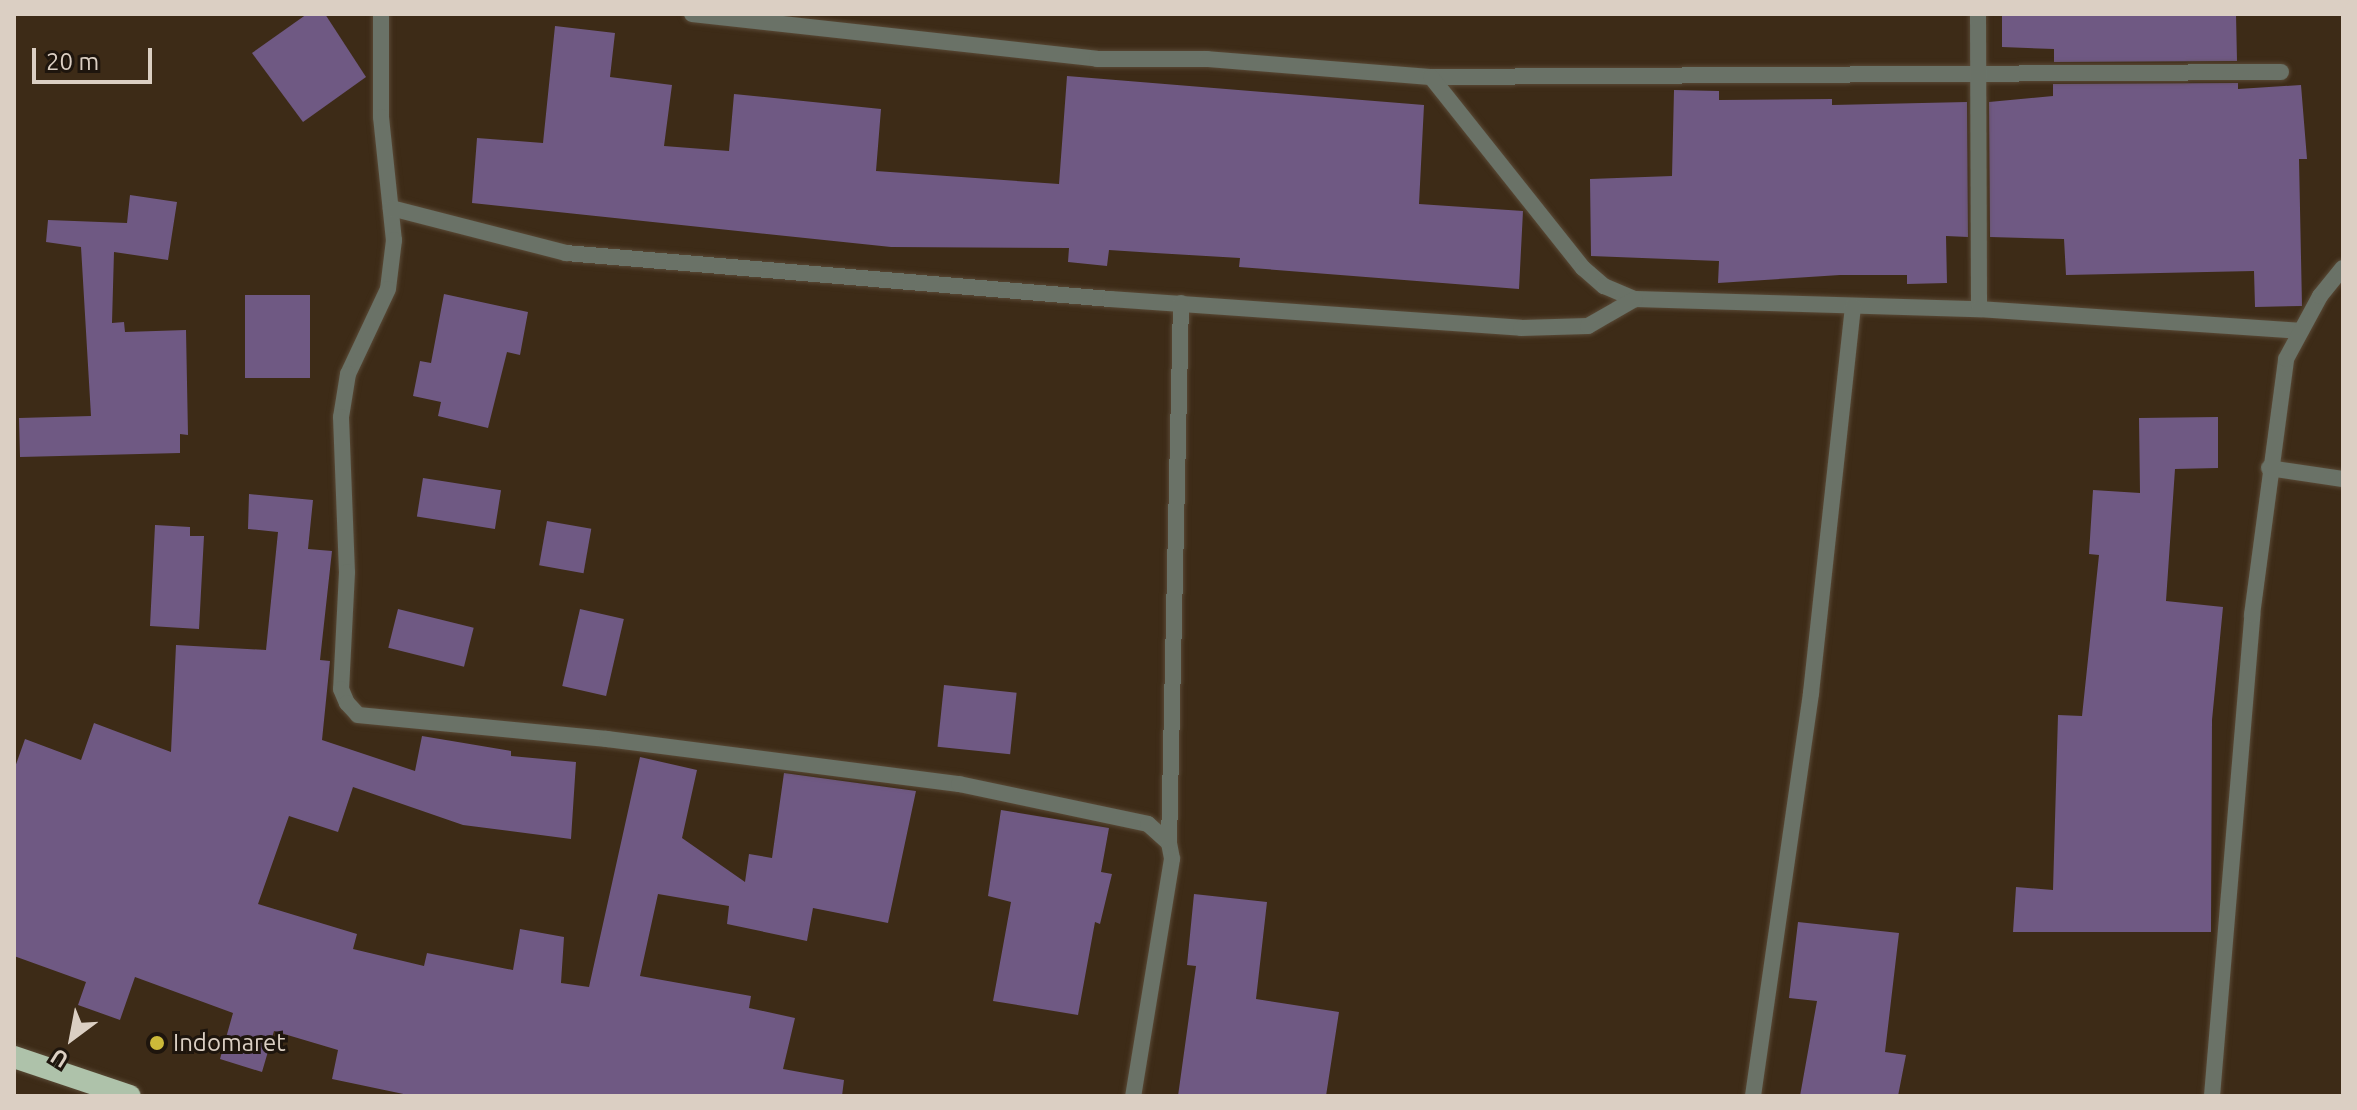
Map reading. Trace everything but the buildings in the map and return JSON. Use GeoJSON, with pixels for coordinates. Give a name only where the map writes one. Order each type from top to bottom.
{"type":"FeatureCollection","features":[{"type":"Feature","properties":{"kind":"highway"},"geometry":{"type":"LineString","coordinates":[[14,1057],[130,1096]]}},
{"type":"Feature","properties":{"kind":"street"},"geometry":{"type":"LineString","coordinates":[[381,14],[381,117],[391,208],[388,289],[348,374],[341,417],[347,572],[341,689],[358,715],[607,739],[959,784],[1148,824],[1169,843]]}},
{"type":"Feature","properties":{"kind":"street"},"geometry":{"type":"LineString","coordinates":[[692,14],[1097,59],[1207,59],[1431,77],[2281,72]]}},
{"type":"Feature","properties":{"kind":"street"},"geometry":{"type":"LineString","coordinates":[[1978,14],[1981,73],[1979,309]]}},
{"type":"Feature","properties":{"kind":"street"},"geometry":{"type":"LineString","coordinates":[[1431,77],[1583,268],[1635,299],[1979,309],[2298,331]]}},
{"type":"Feature","properties":{"kind":"street"},"geometry":{"type":"LineString","coordinates":[[391,208],[566,253],[1521,328],[1588,326],[1635,299]]}},
{"type":"Feature","properties":{"kind":"street"},"geometry":{"type":"LineString","coordinates":[[2212,1096],[2269,468],[2286,359],[2298,331],[2343,268]]}},
{"type":"Feature","properties":{"kind":"street"},"geometry":{"type":"LineString","coordinates":[[1133,1096],[1172,859],[1169,843],[1181,303]]}},
{"type":"Feature","properties":{"kind":"street"},"geometry":{"type":"LineString","coordinates":[[1753,1096],[1811,693],[1853,306]]}},
{"type":"Feature","properties":{"kind":"street"},"geometry":{"type":"LineString","coordinates":[[2269,468],[2343,479]]}},
{"type":"Feature","properties":{"kind":"place","name":"Indomaret"},"geometry":{"type":"Point","coordinates":[157,1043]}}]}
